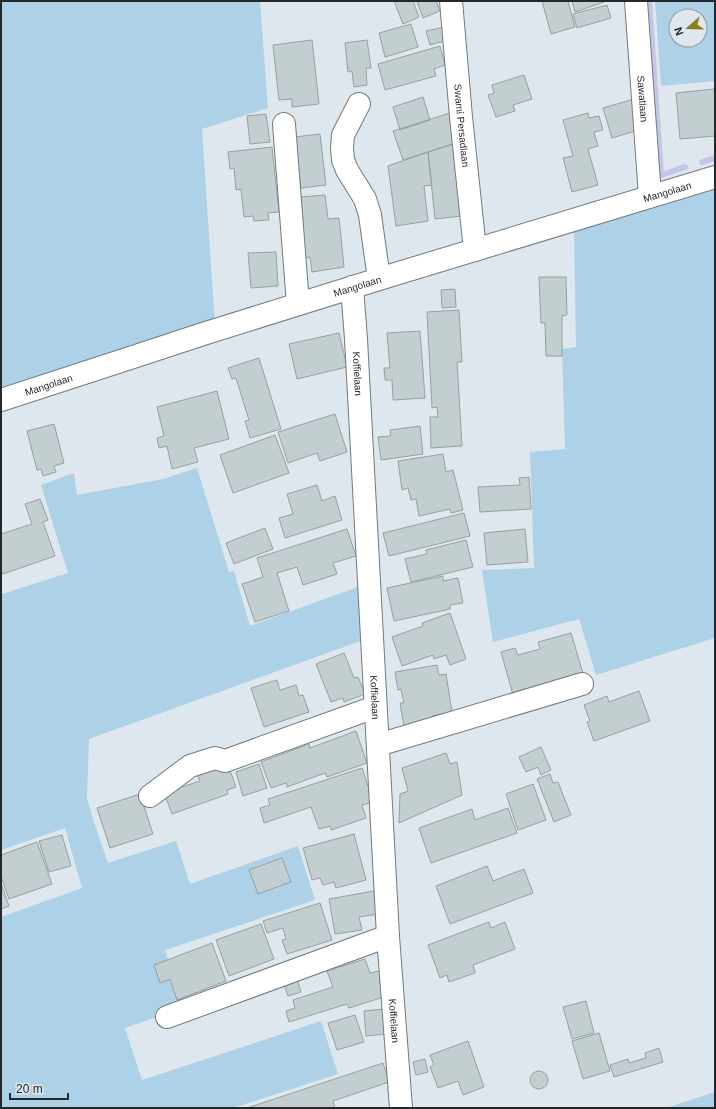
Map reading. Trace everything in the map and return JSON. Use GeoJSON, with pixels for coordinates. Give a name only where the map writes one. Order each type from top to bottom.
{"type":"FeatureCollection","features":[{"type":"Feature","properties":{"kind":"street","name":"Swami Persadlaan"},"geometry":{"type":"LineString","coordinates":[[451,1],[475,250]]}},
{"type":"Feature","properties":{"kind":"street","name":"Sawatlaan"},"geometry":{"type":"LineString","coordinates":[[636,1],[650,196]]}},
{"type":"Feature","properties":{"kind":"street"},"geometry":{"type":"LineString","coordinates":[[359,104],[343,135],[343,160],[347,170],[365,199],[370,216],[378,279]]}},
{"type":"Feature","properties":{"kind":"street"},"geometry":{"type":"LineString","coordinates":[[284,124],[298,304]]}},
{"type":"Feature","properties":{"kind":"street","name":"Mangolaan"},"geometry":{"type":"LineString","coordinates":[[1,400],[352,287],[715,177]]}},
{"type":"Feature","properties":{"kind":"street","name":"Koffielaan"},"geometry":{"type":"LineString","coordinates":[[352,287],[388,936],[401,1108]]}},
{"type":"Feature","properties":{"kind":"street"},"geometry":{"type":"LineString","coordinates":[[378,745],[582,684]]}},
{"type":"Feature","properties":{"kind":"street"},"geometry":{"type":"LineString","coordinates":[[150,796],[190,766],[215,758],[225,761],[375,708]]}},
{"type":"Feature","properties":{"kind":"street"},"geometry":{"type":"LineString","coordinates":[[167,1017],[388,936]]}},
{"type":"Feature","properties":{"kind":"shaded area"},"geometry":{"type":"Polygon","coordinates":[[[1,1],[260,1],[268,108],[202,129],[215,326],[1,392],[1,1]]]}},
{"type":"Feature","properties":{"kind":"shaded area"},"geometry":{"type":"Polygon","coordinates":[[[655,1],[715,1],[715,81],[661,86],[655,1]]]}},
{"type":"Feature","properties":{"kind":"shaded area"},"geometry":{"type":"Polygon","coordinates":[[[715,186],[715,638],[596,675],[579,619],[493,642],[482,570],[534,568],[530,452],[565,449],[562,349],[576,347],[574,228],[715,186]]]}},
{"type":"Feature","properties":{"kind":"shaded area"},"geometry":{"type":"Polygon","coordinates":[[[197,468],[229,572],[234,571],[250,626],[358,587],[363,640],[89,739],[87,798],[108,863],[176,841],[190,884],[298,846],[315,900],[165,950],[183,1008],[125,1028],[142,1080],[321,1021],[338,1074],[233,1108],[1,1108],[1,917],[82,888],[65,828],[1,850],[1,592],[2,594],[68,573],[41,485],[74,473],[77,495],[163,479],[197,468]]]}},
{"type":"Feature","properties":{"kind":"shaded area"},"geometry":{"type":"Polygon","coordinates":[[[715,1092],[715,1108],[666,1108],[715,1092]]]}},
{"type":"Feature","properties":{"kind":"building"},"geometry":{"type":"Polygon","coordinates":[[[394,1],[413,1],[419,17],[403,24],[394,1]]]}},
{"type":"Feature","properties":{"kind":"building"},"geometry":{"type":"Polygon","coordinates":[[[417,1],[436,1],[440,11],[423,18],[417,1]]]}},
{"type":"Feature","properties":{"kind":"building"},"geometry":{"type":"Polygon","coordinates":[[[542,1],[568,1],[575,27],[551,34],[542,1]]]}},
{"type":"Feature","properties":{"kind":"building"},"geometry":{"type":"Polygon","coordinates":[[[572,1],[607,1],[575,12],[572,1]]]}},
{"type":"Feature","properties":{"kind":"building"},"geometry":{"type":"Polygon","coordinates":[[[607,5],[611,18],[577,28],[573,14],[607,5]]]}},
{"type":"Feature","properties":{"kind":"building"},"geometry":{"type":"Polygon","coordinates":[[[411,24],[418,47],[385,57],[379,33],[411,24]]]}},
{"type":"Feature","properties":{"kind":"building"},"geometry":{"type":"Polygon","coordinates":[[[444,27],[448,40],[430,45],[426,31],[444,27]]]}},
{"type":"Feature","properties":{"kind":"building"},"geometry":{"type":"Polygon","coordinates":[[[312,40],[319,104],[292,107],[292,99],[279,100],[273,45],[312,40]]]}},
{"type":"Feature","properties":{"kind":"building"},"geometry":{"type":"Polygon","coordinates":[[[367,40],[371,68],[366,68],[367,85],[354,87],[352,71],[348,72],[345,43],[367,40]]]}},
{"type":"Feature","properties":{"kind":"building"},"geometry":{"type":"Polygon","coordinates":[[[440,46],[445,65],[434,69],[436,76],[385,90],[378,64],[440,46]]]}},
{"type":"Feature","properties":{"kind":"building"},"geometry":{"type":"Polygon","coordinates":[[[524,75],[532,99],[513,105],[515,111],[496,117],[488,95],[494,93],[492,85],[524,75]]]}},
{"type":"Feature","properties":{"kind":"building"},"geometry":{"type":"Polygon","coordinates":[[[715,89],[715,136],[680,139],[676,93],[715,89]]]}},
{"type":"Feature","properties":{"kind":"building"},"geometry":{"type":"Polygon","coordinates":[[[423,97],[430,120],[400,130],[393,107],[423,97]]]}},
{"type":"Feature","properties":{"kind":"building"},"geometry":{"type":"Polygon","coordinates":[[[634,99],[642,129],[612,138],[603,108],[634,99]]]}},
{"type":"Feature","properties":{"kind":"building"},"geometry":{"type":"Polygon","coordinates":[[[450,113],[459,142],[403,160],[393,131],[450,113]]]}},
{"type":"Feature","properties":{"kind":"building"},"geometry":{"type":"Polygon","coordinates":[[[588,113],[589,118],[599,116],[603,130],[594,132],[598,146],[588,149],[598,185],[572,192],[563,158],[573,156],[563,120],[588,113]]]}},
{"type":"Feature","properties":{"kind":"building"},"geometry":{"type":"Polygon","coordinates":[[[266,114],[270,142],[250,144],[247,116],[266,114]]]}},
{"type":"Feature","properties":{"kind":"building"},"geometry":{"type":"Polygon","coordinates":[[[320,134],[326,185],[301,188],[295,137],[320,134]]]}},
{"type":"Feature","properties":{"kind":"building"},"geometry":{"type":"Polygon","coordinates":[[[454,144],[462,216],[435,219],[428,152],[454,144]]]}},
{"type":"Feature","properties":{"kind":"building"},"geometry":{"type":"Polygon","coordinates":[[[272,147],[279,212],[268,213],[269,220],[254,221],[253,216],[244,217],[241,189],[236,190],[234,168],[230,169],[228,152],[272,147]]]}},
{"type":"Feature","properties":{"kind":"building"},"geometry":{"type":"Polygon","coordinates":[[[428,152],[432,185],[424,186],[428,221],[396,226],[388,166],[428,152]]]}},
{"type":"Feature","properties":{"kind":"building"},"geometry":{"type":"Polygon","coordinates":[[[325,195],[328,219],[339,218],[344,267],[312,272],[310,257],[299,259],[293,209],[302,207],[300,197],[325,195]]]}},
{"type":"Feature","properties":{"kind":"building"},"geometry":{"type":"Polygon","coordinates":[[[276,252],[278,286],[251,288],[248,253],[276,252]]]}},
{"type":"Feature","properties":{"kind":"building"},"geometry":{"type":"Polygon","coordinates":[[[539,277],[566,277],[567,315],[562,316],[562,356],[546,356],[545,323],[541,323],[539,277]]]}},
{"type":"Feature","properties":{"kind":"building"},"geometry":{"type":"Polygon","coordinates":[[[455,289],[456,307],[442,308],[441,290],[455,289]]]}},
{"type":"Feature","properties":{"kind":"building"},"geometry":{"type":"Polygon","coordinates":[[[459,310],[462,362],[457,362],[462,446],[431,448],[430,417],[438,417],[437,407],[432,408],[427,312],[459,310]]]}},
{"type":"Feature","properties":{"kind":"building"},"geometry":{"type":"Polygon","coordinates":[[[420,331],[425,398],[393,400],[392,380],[385,380],[384,368],[390,368],[387,333],[420,331]]]}},
{"type":"Feature","properties":{"kind":"building"},"geometry":{"type":"Polygon","coordinates":[[[339,333],[347,367],[297,379],[289,344],[339,333]]]}},
{"type":"Feature","properties":{"kind":"building"},"geometry":{"type":"Polygon","coordinates":[[[259,358],[281,429],[250,438],[245,421],[249,420],[236,378],[232,379],[228,368],[259,358]]]}},
{"type":"Feature","properties":{"kind":"building"},"geometry":{"type":"Polygon","coordinates":[[[217,391],[229,439],[194,448],[198,462],[172,469],[167,446],[159,448],[157,438],[164,436],[157,407],[217,391]]]}},
{"type":"Feature","properties":{"kind":"building"},"geometry":{"type":"Polygon","coordinates":[[[335,414],[347,452],[320,461],[317,453],[288,463],[278,432],[335,414]]]}},
{"type":"Feature","properties":{"kind":"building"},"geometry":{"type":"Polygon","coordinates":[[[54,424],[64,463],[54,466],[56,472],[43,476],[41,469],[37,470],[27,431],[54,424]]]}},
{"type":"Feature","properties":{"kind":"building"},"geometry":{"type":"Polygon","coordinates":[[[420,426],[423,454],[381,460],[378,437],[391,436],[390,430],[420,426]]]}},
{"type":"Feature","properties":{"kind":"building"},"geometry":{"type":"Polygon","coordinates":[[[275,435],[289,473],[233,493],[220,455],[275,435]]]}},
{"type":"Feature","properties":{"kind":"building"},"geometry":{"type":"Polygon","coordinates":[[[443,454],[446,472],[453,470],[463,510],[451,513],[450,509],[419,516],[416,499],[411,500],[408,488],[402,490],[398,461],[443,454]]]}},
{"type":"Feature","properties":{"kind":"building"},"geometry":{"type":"Polygon","coordinates":[[[529,477],[531,509],[480,512],[478,487],[520,485],[519,478],[529,477]]]}},
{"type":"Feature","properties":{"kind":"building"},"geometry":{"type":"Polygon","coordinates":[[[317,485],[322,501],[335,496],[342,520],[285,538],[279,518],[293,514],[287,494],[317,485]]]}},
{"type":"Feature","properties":{"kind":"building"},"geometry":{"type":"Polygon","coordinates":[[[40,499],[48,520],[43,522],[55,556],[3,574],[1,570],[1,534],[32,524],[25,504],[40,499]]]}},
{"type":"Feature","properties":{"kind":"building"},"geometry":{"type":"Polygon","coordinates":[[[464,513],[470,536],[389,556],[383,533],[464,513]]]}},
{"type":"Feature","properties":{"kind":"building"},"geometry":{"type":"Polygon","coordinates":[[[265,528],[273,549],[234,564],[226,543],[265,528]]]}},
{"type":"Feature","properties":{"kind":"building"},"geometry":{"type":"Polygon","coordinates":[[[347,529],[356,556],[333,563],[337,574],[303,585],[297,567],[277,573],[289,611],[255,622],[242,584],[263,577],[257,558],[347,529]]]}},
{"type":"Feature","properties":{"kind":"building"},"geometry":{"type":"Polygon","coordinates":[[[525,529],[528,562],[487,565],[484,533],[525,529]]]}},
{"type":"Feature","properties":{"kind":"building"},"geometry":{"type":"Polygon","coordinates":[[[466,540],[473,567],[411,582],[405,559],[427,554],[426,550],[466,540]]]}},
{"type":"Feature","properties":{"kind":"building"},"geometry":{"type":"Polygon","coordinates":[[[443,576],[443,581],[458,578],[463,603],[450,605],[450,609],[394,621],[387,588],[443,576]]]}},
{"type":"Feature","properties":{"kind":"building"},"geometry":{"type":"Polygon","coordinates":[[[450,613],[466,659],[450,665],[446,655],[434,659],[433,655],[402,666],[392,637],[423,626],[422,623],[450,613]]]}},
{"type":"Feature","properties":{"kind":"building"},"geometry":{"type":"Polygon","coordinates":[[[571,633],[584,677],[515,702],[501,652],[515,648],[518,655],[540,649],[538,642],[571,633]]]}},
{"type":"Feature","properties":{"kind":"building"},"geometry":{"type":"Polygon","coordinates":[[[344,653],[354,678],[358,677],[365,694],[344,702],[343,698],[331,702],[316,664],[344,653]]]}},
{"type":"Feature","properties":{"kind":"building"},"geometry":{"type":"Polygon","coordinates":[[[437,665],[439,675],[446,674],[452,712],[432,716],[433,721],[404,726],[400,703],[404,703],[401,689],[398,690],[395,672],[437,665]]]}},
{"type":"Feature","properties":{"kind":"building"},"geometry":{"type":"Polygon","coordinates":[[[277,680],[280,690],[296,685],[299,696],[303,695],[309,712],[264,727],[251,688],[277,680]]]}},
{"type":"Feature","properties":{"kind":"building"},"geometry":{"type":"Polygon","coordinates":[[[639,691],[650,721],[594,741],[587,722],[590,721],[584,705],[607,696],[609,702],[639,691]]]}},
{"type":"Feature","properties":{"kind":"building"},"geometry":{"type":"Polygon","coordinates":[[[356,731],[367,763],[327,777],[325,773],[287,787],[286,783],[271,788],[261,762],[309,744],[310,748],[356,731]]]}},
{"type":"Feature","properties":{"kind":"building"},"geometry":{"type":"Polygon","coordinates":[[[541,747],[551,770],[541,775],[538,767],[526,772],[519,757],[541,747]]]}},
{"type":"Feature","properties":{"kind":"building"},"geometry":{"type":"Polygon","coordinates":[[[446,753],[450,764],[457,762],[462,795],[399,823],[400,794],[408,791],[402,768],[446,753]]]}},
{"type":"Feature","properties":{"kind":"building"},"geometry":{"type":"Polygon","coordinates":[[[259,764],[267,788],[243,796],[236,772],[259,764]]]}},
{"type":"Feature","properties":{"kind":"building"},"geometry":{"type":"Polygon","coordinates":[[[228,765],[236,787],[227,790],[228,794],[172,814],[164,793],[200,781],[195,769],[228,765]]]}},
{"type":"Feature","properties":{"kind":"building"},"geometry":{"type":"Polygon","coordinates":[[[362,768],[373,802],[362,805],[366,818],[331,830],[330,826],[319,829],[311,807],[264,823],[260,808],[270,805],[268,799],[362,768]]]}},
{"type":"Feature","properties":{"kind":"building"},"geometry":{"type":"Polygon","coordinates":[[[550,774],[553,783],[558,782],[571,815],[554,822],[537,779],[550,774]]]}},
{"type":"Feature","properties":{"kind":"building"},"geometry":{"type":"Polygon","coordinates":[[[533,784],[546,820],[518,830],[506,794],[533,784]]]}},
{"type":"Feature","properties":{"kind":"building"},"geometry":{"type":"Polygon","coordinates":[[[140,794],[153,834],[110,848],[97,808],[140,794]]]}},
{"type":"Feature","properties":{"kind":"building"},"geometry":{"type":"Polygon","coordinates":[[[508,808],[517,833],[431,863],[419,828],[472,809],[475,820],[508,808]]]}},
{"type":"Feature","properties":{"kind":"building"},"geometry":{"type":"Polygon","coordinates":[[[354,834],[366,880],[336,888],[334,882],[323,885],[320,878],[312,880],[303,848],[354,834]]]}},
{"type":"Feature","properties":{"kind":"building"},"geometry":{"type":"Polygon","coordinates":[[[62,835],[71,866],[49,872],[39,841],[62,835]]]}},
{"type":"Feature","properties":{"kind":"building"},"geometry":{"type":"Polygon","coordinates":[[[37,842],[52,884],[9,899],[1,876],[1,855],[37,842]]]}},
{"type":"Feature","properties":{"kind":"building"},"geometry":{"type":"Polygon","coordinates":[[[282,858],[291,882],[258,894],[249,870],[282,858]]]}},
{"type":"Feature","properties":{"kind":"building"},"geometry":{"type":"Polygon","coordinates":[[[487,866],[493,881],[524,869],[533,893],[450,924],[436,886],[487,866]]]}},
{"type":"Feature","properties":{"kind":"building"},"geometry":{"type":"Polygon","coordinates":[[[1,883],[9,906],[1,909],[1,883]]]}},
{"type":"Feature","properties":{"kind":"building"},"geometry":{"type":"Polygon","coordinates":[[[374,891],[378,914],[359,917],[362,930],[335,934],[329,899],[374,891]]]}},
{"type":"Feature","properties":{"kind":"building"},"geometry":{"type":"Polygon","coordinates":[[[320,903],[332,940],[287,954],[282,940],[286,939],[283,928],[267,933],[263,921],[320,903]]]}},
{"type":"Feature","properties":{"kind":"building"},"geometry":{"type":"Polygon","coordinates":[[[489,922],[491,928],[505,922],[515,949],[473,965],[475,973],[449,982],[447,975],[440,978],[428,945],[489,922]]]}},
{"type":"Feature","properties":{"kind":"building"},"geometry":{"type":"Polygon","coordinates":[[[261,924],[274,959],[229,976],[216,940],[261,924]]]}},
{"type":"Feature","properties":{"kind":"building"},"geometry":{"type":"Polygon","coordinates":[[[212,943],[226,981],[177,1000],[170,979],[160,983],[154,965],[212,943]]]}},
{"type":"Feature","properties":{"kind":"building"},"geometry":{"type":"Polygon","coordinates":[[[365,959],[370,973],[379,971],[387,996],[349,1008],[347,1004],[289,1022],[286,1011],[295,1008],[293,1000],[333,987],[327,971],[365,959]]]}},
{"type":"Feature","properties":{"kind":"building"},"geometry":{"type":"Polygon","coordinates":[[[297,979],[301,992],[288,996],[284,984],[297,979]]]}},
{"type":"Feature","properties":{"kind":"building"},"geometry":{"type":"Polygon","coordinates":[[[586,1001],[594,1033],[572,1039],[563,1007],[586,1001]]]}},
{"type":"Feature","properties":{"kind":"building"},"geometry":{"type":"Polygon","coordinates":[[[384,1009],[386,1034],[366,1036],[364,1011],[384,1009]]]}},
{"type":"Feature","properties":{"kind":"building"},"geometry":{"type":"Polygon","coordinates":[[[355,1015],[364,1042],[337,1050],[328,1023],[355,1015]]]}},
{"type":"Feature","properties":{"kind":"building"},"geometry":{"type":"Polygon","coordinates":[[[599,1033],[610,1071],[583,1079],[572,1041],[599,1033]]]}},
{"type":"Feature","properties":{"kind":"building"},"geometry":{"type":"Polygon","coordinates":[[[468,1041],[484,1087],[463,1095],[458,1081],[438,1088],[430,1067],[434,1065],[430,1055],[468,1041]]]}},
{"type":"Feature","properties":{"kind":"building"},"geometry":{"type":"Polygon","coordinates":[[[659,1048],[663,1062],[614,1077],[610,1065],[628,1059],[629,1063],[646,1058],[645,1053],[659,1048]]]}},
{"type":"Feature","properties":{"kind":"building"},"geometry":{"type":"Polygon","coordinates":[[[425,1059],[428,1072],[416,1075],[413,1062],[425,1059]]]}},
{"type":"Feature","properties":{"kind":"building"},"geometry":{"type":"Polygon","coordinates":[[[383,1063],[389,1082],[333,1101],[335,1108],[247,1108],[383,1063]]]}},
{"type":"Feature","properties":{"kind":"building"},"geometry":{"type":"Polygon","coordinates":[[[539,1071],[545,1074],[548,1080],[545,1086],[539,1089],[533,1086],[530,1080],[533,1074],[539,1071]]]}},
{"type":"Feature","properties":{"kind":"waterway"},"geometry":{"type":"LineString","coordinates":[[649,1],[661,175],[685,167]]}},
{"type":"Feature","properties":{"kind":"waterway"},"geometry":{"type":"LineString","coordinates":[[702,162],[715,158]]}}]}
